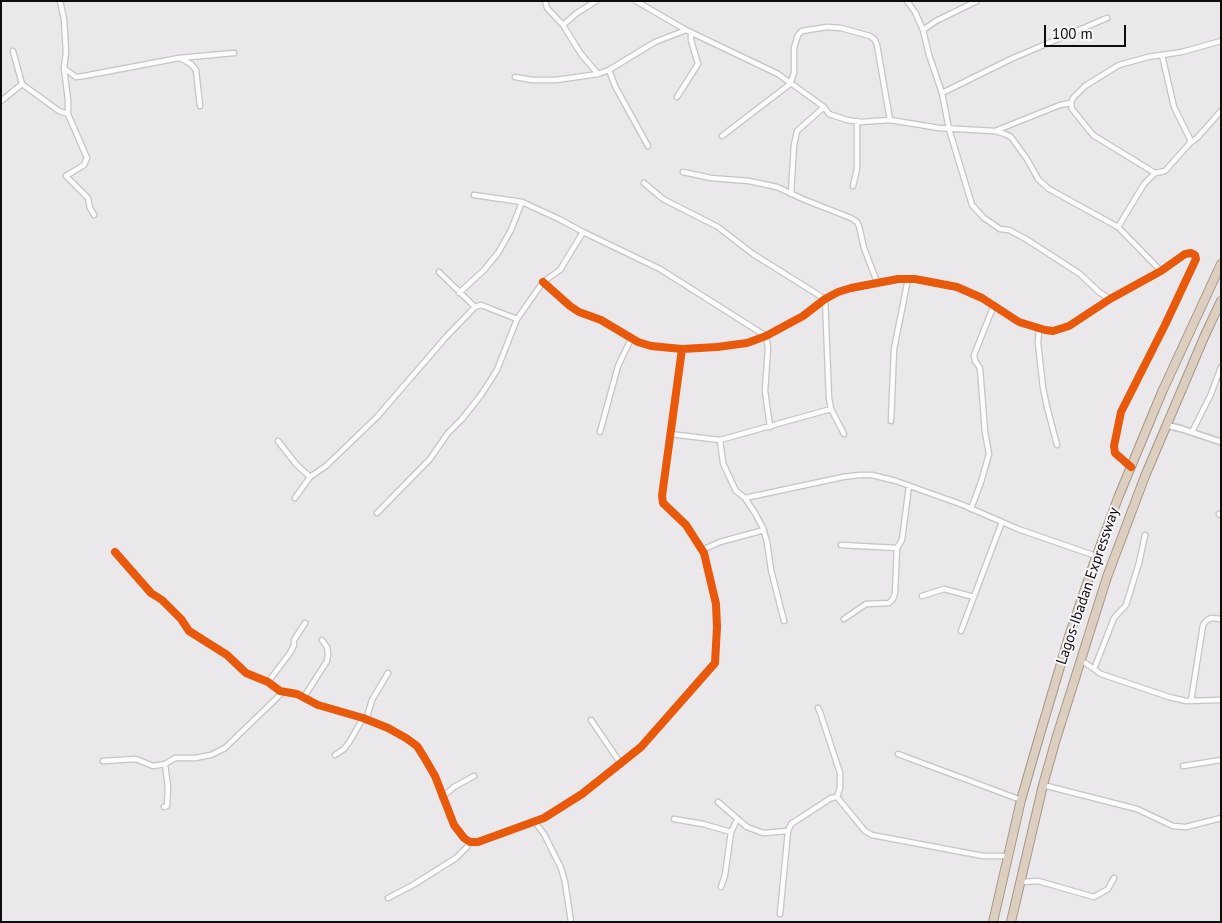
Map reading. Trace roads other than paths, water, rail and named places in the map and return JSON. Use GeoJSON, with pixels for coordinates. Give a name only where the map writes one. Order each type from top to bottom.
{"type":"FeatureCollection","features":[{"type":"Feature","properties":{"kind":"highway","name":"Lagos-Ibadan Expressway"},"geometry":{"type":"LineString","coordinates":[[993,922],[1021,800],[1070,633],[1096,556],[1180,350],[1221,264]]}},
{"type":"Feature","properties":{"kind":"highway","name":"Lagos-Ibadan Expressway"},"geometry":{"type":"LineString","coordinates":[[1011,922],[1043,785],[1080,660],[1127,523],[1166,426],[1221,301]]}},
{"type":"Feature","properties":{"kind":"street"},"geometry":{"type":"LineString","coordinates":[[60,1],[64,19],[64,68],[68,114],[86,158],[84,165],[66,176],[88,198],[94,215]]}},
{"type":"Feature","properties":{"kind":"street"},"geometry":{"type":"LineString","coordinates":[[545,1],[547,8],[563,25],[581,54],[598,74]]}},
{"type":"Feature","properties":{"kind":"street"},"geometry":{"type":"LineString","coordinates":[[563,25],[596,1]]}},
{"type":"Feature","properties":{"kind":"street"},"geometry":{"type":"LineString","coordinates":[[636,1],[688,31],[772,71],[824,107],[829,114],[857,121],[890,120],[949,129],[995,131],[1011,136],[1038,179],[1049,189],[1118,228],[1161,271]]}},
{"type":"Feature","properties":{"kind":"street"},"geometry":{"type":"LineString","coordinates":[[907,1],[912,4],[923,30],[942,93],[949,129],[972,205],[984,218],[1000,230],[1009,230],[1026,239],[1080,274],[1099,292],[1110,299]]}},
{"type":"Feature","properties":{"kind":"street"},"geometry":{"type":"LineString","coordinates":[[923,30],[936,21],[977,1]]}},
{"type":"Feature","properties":{"kind":"street"},"geometry":{"type":"LineString","coordinates":[[942,93],[1012,59],[1107,18]]}},
{"type":"Feature","properties":{"kind":"street"},"geometry":{"type":"LineString","coordinates":[[722,136],[790,84],[794,74],[796,39],[802,31],[827,27],[841,28],[870,36],[875,40],[890,120]]}},
{"type":"Feature","properties":{"kind":"street"},"geometry":{"type":"LineString","coordinates":[[515,77],[532,80],[556,80],[598,74],[655,42],[688,31]]}},
{"type":"Feature","properties":{"kind":"street"},"geometry":{"type":"LineString","coordinates":[[677,98],[698,64],[688,31]]}},
{"type":"Feature","properties":{"kind":"street"},"geometry":{"type":"LineString","coordinates":[[1155,173],[1093,135],[1072,109],[1071,103],[1073,98],[1086,86],[1119,65],[1134,60],[1182,52],[1221,41]]}},
{"type":"Feature","properties":{"kind":"street"},"geometry":{"type":"LineString","coordinates":[[13,51],[22,84],[41,96],[59,111],[68,114]]}},
{"type":"Feature","properties":{"kind":"street"},"geometry":{"type":"LineString","coordinates":[[64,68],[76,76],[84,76],[179,58],[234,53]]}},
{"type":"Feature","properties":{"kind":"street"},"geometry":{"type":"LineString","coordinates":[[1162,55],[1174,108],[1190,139],[1190,143]]}},
{"type":"Feature","properties":{"kind":"street"},"geometry":{"type":"LineString","coordinates":[[179,58],[191,64],[196,70],[200,106]]}},
{"type":"Feature","properties":{"kind":"street"},"geometry":{"type":"LineString","coordinates":[[608,70],[648,146]]}},
{"type":"Feature","properties":{"kind":"street"},"geometry":{"type":"LineString","coordinates":[[1,101],[22,84]]}},
{"type":"Feature","properties":{"kind":"street"},"geometry":{"type":"LineString","coordinates":[[995,131],[1060,105],[1071,103]]}},
{"type":"Feature","properties":{"kind":"street"},"geometry":{"type":"LineString","coordinates":[[792,194],[794,145],[797,131],[824,107]]}},
{"type":"Feature","properties":{"kind":"street"},"geometry":{"type":"LineString","coordinates":[[1118,228],[1144,184],[1155,173],[1165,171],[1221,110]]}},
{"type":"Feature","properties":{"kind":"street"},"geometry":{"type":"LineString","coordinates":[[853,186],[857,169],[857,121]]}},
{"type":"Feature","properties":{"kind":"street"},"geometry":{"type":"LineString","coordinates":[[683,172],[710,178],[762,183],[777,187],[857,222],[870,267],[877,282]]}},
{"type":"Feature","properties":{"kind":"street"},"geometry":{"type":"LineString","coordinates":[[644,183],[663,199],[718,227],[753,254],[826,299]]}},
{"type":"Feature","properties":{"kind":"street"},"geometry":{"type":"LineString","coordinates":[[474,195],[522,202],[559,219],[660,269],[766,336],[768,348],[765,391],[770,427]]}},
{"type":"Feature","properties":{"kind":"street"},"geometry":{"type":"LineString","coordinates":[[459,293],[484,270],[498,253],[511,230],[522,202]]}},
{"type":"Feature","properties":{"kind":"street"},"geometry":{"type":"LineString","coordinates":[[377,513],[430,459],[448,433],[481,395],[497,370],[517,319],[543,282],[560,270],[583,232]]}},
{"type":"Feature","properties":{"kind":"street"},"geometry":{"type":"LineString","coordinates":[[543,282],[574,309],[601,320],[631,339],[651,346],[682,350],[747,343],[766,336],[803,316],[826,299],[851,288],[877,282],[908,279],[932,281],[975,294],[1019,322],[1053,331],[1062,329],[1110,299],[1161,271],[1185,254],[1191,253],[1196,259],[1121,412],[1114,446],[1115,453],[1131,467]]}},
{"type":"Feature","properties":{"kind":"street"},"geometry":{"type":"LineString","coordinates":[[439,272],[475,307]]}},
{"type":"Feature","properties":{"kind":"street"},"geometry":{"type":"LineString","coordinates":[[891,421],[894,349],[908,279]]}},
{"type":"Feature","properties":{"kind":"street"},"geometry":{"type":"LineString","coordinates":[[826,299],[828,383],[831,409],[844,434]]}},
{"type":"Feature","properties":{"kind":"street"},"geometry":{"type":"LineString","coordinates":[[295,498],[310,476],[326,466],[377,417],[446,337],[475,307],[481,305],[517,319]]}},
{"type":"Feature","properties":{"kind":"street"},"geometry":{"type":"LineString","coordinates":[[971,509],[989,454],[985,432],[980,368],[975,361],[974,355],[994,305]]}},
{"type":"Feature","properties":{"kind":"street"},"geometry":{"type":"LineString","coordinates":[[1039,328],[1038,343],[1041,371],[1047,408],[1057,445]]}},
{"type":"Feature","properties":{"kind":"street"},"geometry":{"type":"LineString","coordinates":[[600,432],[618,366],[631,339]]}},
{"type":"Feature","properties":{"kind":"street"},"geometry":{"type":"LineString","coordinates":[[115,552],[151,593],[162,600],[181,619],[189,631],[227,654],[246,673],[268,682],[283,692],[294,693],[304,697],[318,706],[364,719],[406,738],[417,746],[434,776],[454,825],[464,838],[470,842],[478,842],[544,818],[582,794],[622,764],[641,748],[715,663],[718,627],[716,604],[702,550],[686,525],[662,502],[682,350]]}},
{"type":"Feature","properties":{"kind":"street"},"geometry":{"type":"LineString","coordinates":[[1192,432],[1211,394],[1221,367]]}},
{"type":"Feature","properties":{"kind":"street"},"geometry":{"type":"LineString","coordinates":[[670,434],[720,440],[831,409]]}},
{"type":"Feature","properties":{"kind":"street"},"geometry":{"type":"LineString","coordinates":[[1166,426],[1192,432],[1221,442]]}},
{"type":"Feature","properties":{"kind":"street"},"geometry":{"type":"LineString","coordinates":[[720,440],[723,463],[736,491],[745,498],[764,530],[771,570],[784,621]]}},
{"type":"Feature","properties":{"kind":"street"},"geometry":{"type":"LineString","coordinates":[[278,441],[296,464],[310,476]]}},
{"type":"Feature","properties":{"kind":"street"},"geometry":{"type":"LineString","coordinates":[[745,498],[860,474],[909,486],[1096,556]]}},
{"type":"Feature","properties":{"kind":"street"},"geometry":{"type":"LineString","coordinates":[[844,619],[866,604],[889,603],[895,593],[897,548],[902,540],[909,486]]}},
{"type":"Feature","properties":{"kind":"street"},"geometry":{"type":"LineString","coordinates":[[961,631],[1002,522]]}},
{"type":"Feature","properties":{"kind":"street"},"geometry":{"type":"LineString","coordinates":[[702,550],[720,542],[764,530]]}},
{"type":"Feature","properties":{"kind":"street"},"geometry":{"type":"LineString","coordinates":[[1094,669],[1114,618],[1126,605],[1140,563],[1145,535]]}},
{"type":"Feature","properties":{"kind":"street"},"geometry":{"type":"LineString","coordinates":[[841,545],[897,548]]}},
{"type":"Feature","properties":{"kind":"street"},"geometry":{"type":"LineString","coordinates":[[922,596],[944,589],[974,597]]}},
{"type":"Feature","properties":{"kind":"street"},"geometry":{"type":"LineString","coordinates":[[1191,701],[1203,626],[1211,618],[1221,618]]}},
{"type":"Feature","properties":{"kind":"street"},"geometry":{"type":"LineString","coordinates":[[268,682],[290,653],[294,640],[305,623]]}},
{"type":"Feature","properties":{"kind":"street"},"geometry":{"type":"LineString","coordinates":[[304,697],[327,661],[327,647],[322,640]]}},
{"type":"Feature","properties":{"kind":"street"},"geometry":{"type":"LineString","coordinates":[[1080,660],[1116,680],[1169,697],[1191,701],[1221,700]]}},
{"type":"Feature","properties":{"kind":"street"},"geometry":{"type":"LineString","coordinates":[[335,755],[344,749],[358,729],[388,673]]}},
{"type":"Feature","properties":{"kind":"street"},"geometry":{"type":"LineString","coordinates":[[103,761],[136,759],[153,766],[165,764],[175,758],[195,758],[211,755],[226,748],[283,692]]}},
{"type":"Feature","properties":{"kind":"street"},"geometry":{"type":"LineString","coordinates":[[818,708],[840,773],[840,788],[837,798]]}},
{"type":"Feature","properties":{"kind":"street"},"geometry":{"type":"LineString","coordinates":[[591,720],[622,764]]}},
{"type":"Feature","properties":{"kind":"street"},"geometry":{"type":"LineString","coordinates":[[898,754],[1021,800]]}},
{"type":"Feature","properties":{"kind":"street"},"geometry":{"type":"LineString","coordinates":[[1183,766],[1221,760]]}},
{"type":"Feature","properties":{"kind":"street"},"geometry":{"type":"LineString","coordinates":[[164,807],[167,806],[168,797],[165,764]]}},
{"type":"Feature","properties":{"kind":"street"},"geometry":{"type":"LineString","coordinates":[[442,797],[454,787],[474,776]]}},
{"type":"Feature","properties":{"kind":"street"},"geometry":{"type":"LineString","coordinates":[[1043,785],[1137,808],[1173,826],[1186,827],[1221,818]]}},
{"type":"Feature","properties":{"kind":"street"},"geometry":{"type":"LineString","coordinates":[[780,914],[788,831],[792,824],[832,798],[837,798]]}},
{"type":"Feature","properties":{"kind":"street"},"geometry":{"type":"LineString","coordinates":[[837,798],[865,831],[872,835],[983,856],[1008,856]]}},
{"type":"Feature","properties":{"kind":"street"},"geometry":{"type":"LineString","coordinates":[[718,802],[747,827],[763,833],[788,831]]}},
{"type":"Feature","properties":{"kind":"street"},"geometry":{"type":"LineString","coordinates":[[674,818],[731,832]]}},
{"type":"Feature","properties":{"kind":"street"},"geometry":{"type":"LineString","coordinates":[[721,887],[725,875],[731,832],[737,820]]}},
{"type":"Feature","properties":{"kind":"street"},"geometry":{"type":"LineString","coordinates":[[534,821],[544,834],[561,868],[571,922]]}},
{"type":"Feature","properties":{"kind":"street"},"geometry":{"type":"LineString","coordinates":[[388,898],[456,858],[470,842]]}},
{"type":"Feature","properties":{"kind":"street"},"geometry":{"type":"LineString","coordinates":[[1020,882],[1038,881],[1094,897],[1108,889],[1114,878]]}}]}
